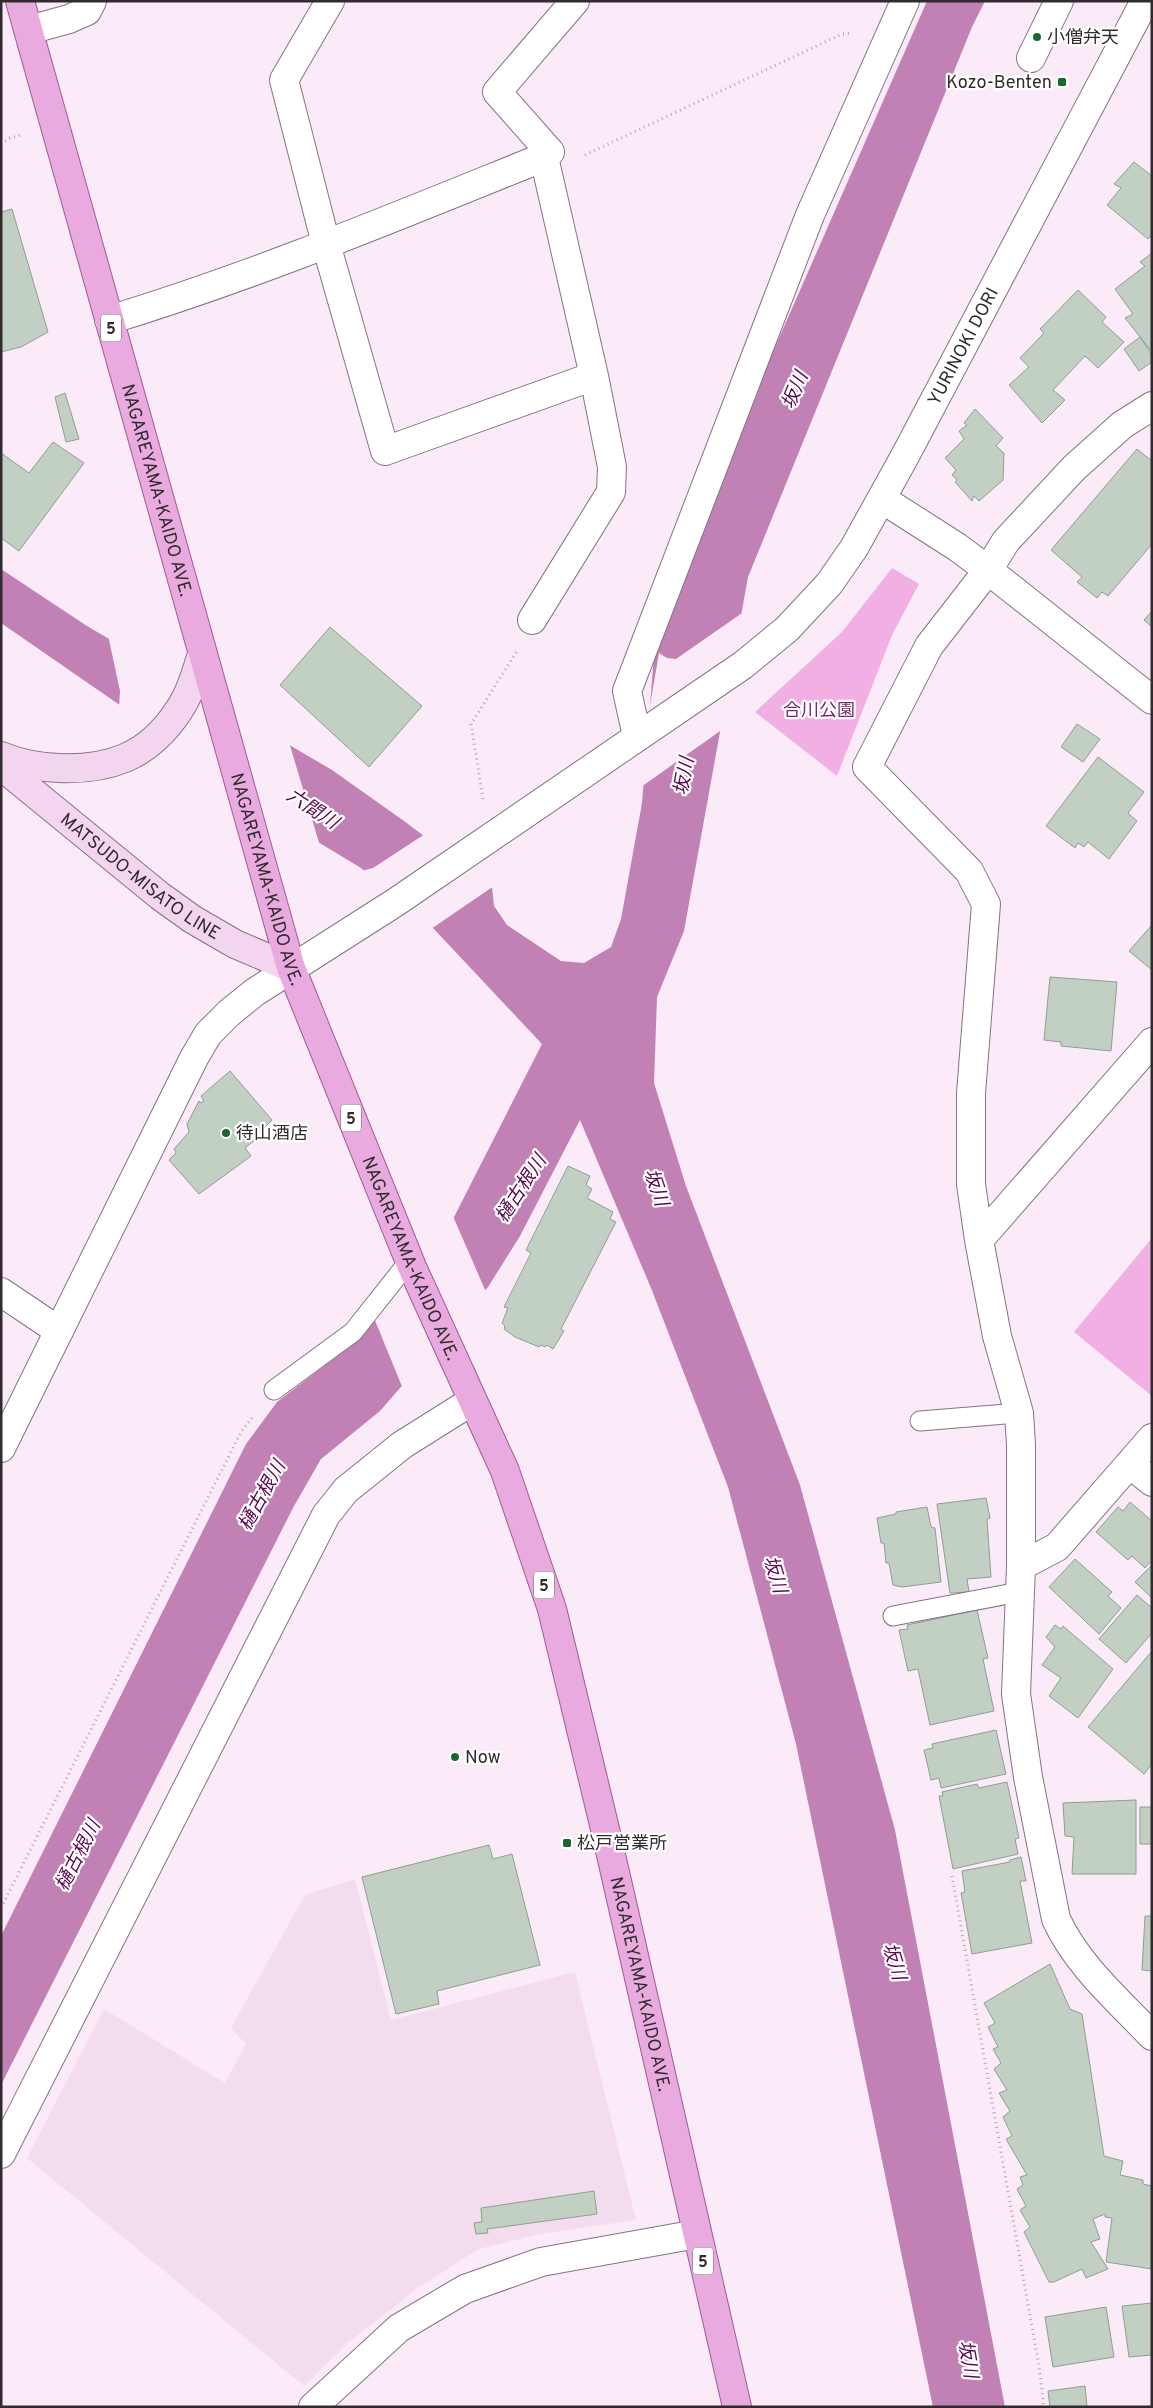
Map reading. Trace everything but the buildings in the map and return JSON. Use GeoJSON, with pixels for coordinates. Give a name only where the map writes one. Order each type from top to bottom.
{"type":"FeatureCollection","features":[{"type":"Feature","properties":{"kind":"main road","name":"NAGAREYAMA-KAIDO AVE."},"geometry":{"type":"LineString","coordinates":[[20,1],[291,968],[411,1264],[505,1471],[552,1609],[606,1833],[737,2407]]}},
{"type":"Feature","properties":{"kind":"main road"},"geometry":{"type":"LineString","coordinates":[[1,756],[31,764],[80,768],[125,758],[158,736],[180,710],[202,654]]}},
{"type":"Feature","properties":{"kind":"main road","name":"MATSUDO-MISATO LINE"},"geometry":{"type":"LineString","coordinates":[[1,766],[160,896],[192,919],[235,944],[291,968]]}},
{"type":"Feature","properties":{"kind":"street"},"geometry":{"type":"LineString","coordinates":[[28,30],[69,19],[87,11],[92,1]]}},
{"type":"Feature","properties":{"kind":"street"},"geometry":{"type":"LineString","coordinates":[[330,1],[284,80],[326,244],[385,451],[594,376]]}},
{"type":"Feature","properties":{"kind":"street"},"geometry":{"type":"LineString","coordinates":[[532,620],[611,492],[612,467],[547,155],[497,92],[575,1]]}},
{"type":"Feature","properties":{"kind":"street"},"geometry":{"type":"LineString","coordinates":[[1031,58],[1059,1]]}},
{"type":"Feature","properties":{"kind":"street","name":"YURINOKI DORI"},"geometry":{"type":"LineString","coordinates":[[1,1448],[194,1058],[208,1034],[228,1013],[291,968],[396,902],[498,833],[743,664],[787,629],[829,584],[854,548],[882,498],[1145,1]]}},
{"type":"Feature","properties":{"kind":"street"},"geometry":{"type":"LineString","coordinates":[[641,733],[627,691],[810,215],[900,13]]}},
{"type":"Feature","properties":{"kind":"street"},"geometry":{"type":"LineString","coordinates":[[109,320],[151,307],[326,244],[547,155]]}},
{"type":"Feature","properties":{"kind":"street"},"geometry":{"type":"LineString","coordinates":[[1152,406],[1122,425],[1074,468],[1006,542],[988,570],[929,646],[868,767],[970,871],[986,904],[971,1093],[971,1184],[979,1240],[997,1336],[1019,1413],[1021,1444],[1021,1566],[1016,1694],[1028,1776],[1056,1919],[1065,1938],[1082,1962],[1152,2036]]}},
{"type":"Feature","properties":{"kind":"street"},"geometry":{"type":"LineString","coordinates":[[882,498],[957,547],[988,570],[1152,700]]}},
{"type":"Feature","properties":{"kind":"street"},"geometry":{"type":"LineString","coordinates":[[979,1240],[1152,1042]]}},
{"type":"Feature","properties":{"kind":"street"},"geometry":{"type":"LineString","coordinates":[[1,1292],[60,1331]]}},
{"type":"Feature","properties":{"kind":"street"},"geometry":{"type":"LineString","coordinates":[[1,2154],[76,2010],[326,1515],[346,1490],[402,1445],[472,1401]]}},
{"type":"Feature","properties":{"kind":"street"},"geometry":{"type":"LineString","coordinates":[[1021,1566],[1057,1547],[1152,1438]]}},
{"type":"Feature","properties":{"kind":"street"},"geometry":{"type":"LineString","coordinates":[[1130,1464],[1152,1482]]}},
{"type":"Feature","properties":{"kind":"street"},"geometry":{"type":"LineString","coordinates":[[313,2407],[399,2328],[465,2289],[541,2262],[697,2234]]}},
{"type":"Feature","properties":{"kind":"lane"},"geometry":{"type":"LineString","coordinates":[[274,1390],[353,1332],[411,1264]]}},
{"type":"Feature","properties":{"kind":"lane"},"geometry":{"type":"LineString","coordinates":[[920,1421],[1019,1413]]}},
{"type":"Feature","properties":{"kind":"lane"},"geometry":{"type":"LineString","coordinates":[[893,1616],[1019,1592]]}},
{"type":"Feature","properties":{"kind":"path"},"geometry":{"type":"LineString","coordinates":[[547,155],[583,156],[842,34],[900,13]]}},
{"type":"Feature","properties":{"kind":"path"},"geometry":{"type":"LineString","coordinates":[[498,833],[484,802],[472,724],[529,632],[532,620]]}},
{"type":"Feature","properties":{"kind":"path"},"geometry":{"type":"LineString","coordinates":[[1,1908],[240,1432],[274,1390]]}},
{"type":"Feature","properties":{"kind":"path"},"geometry":{"type":"LineString","coordinates":[[952,1876],[1039,2366],[1044,2407]]}},
{"type":"Feature","properties":{"kind":"shaded area"},"geometry":{"type":"Polygon","coordinates":[[[355,1879],[391,2020],[575,1972],[636,2220],[540,2234],[479,2249],[419,2287],[349,2342],[304,2386],[27,2158],[104,2009],[225,2083],[246,2044],[231,2028],[305,1895],[355,1879]]]}},
{"type":"Feature","properties":{"kind":"green space","name":"合川公園"},"geometry":{"type":"Polygon","coordinates":[[[892,568],[919,584],[892,635],[837,776],[755,712],[842,632],[892,568]]]}},
{"type":"Feature","properties":{"kind":"green space"},"geometry":{"type":"Polygon","coordinates":[[[1152,1238],[1152,1396],[1074,1332],[1152,1238]]]}},
{"type":"Feature","properties":{"kind":"water"},"geometry":{"type":"Polygon","coordinates":[[[927,1],[985,1],[972,27],[748,577],[684,931],[657,997],[654,1083],[686,1186],[800,1485],[895,1830],[1005,2407],[933,2407],[796,1744],[728,1487],[651,1288],[580,1120],[520,1236],[488,1287],[380,1411],[321,1459],[294,1506],[1,2085],[1,1936],[246,1444],[277,1402],[361,1338],[454,1217],[542,1044],[433,928],[361,868],[318,842],[1,623],[1,569],[87,626],[332,770],[492,887],[494,906],[507,925],[561,961],[584,963],[611,947],[621,919],[642,803],[654,656],[772,354],[927,1]]]}},
{"type":"Feature","properties":{"kind":"pier"},"geometry":{"type":"Polygon","coordinates":[[[745,611],[723,729],[641,787],[645,734],[659,653],[667,658],[676,659],[745,611]]]}},
{"type":"Feature","properties":{"kind":"pier"},"geometry":{"type":"Polygon","coordinates":[[[108,635],[289,742],[320,846],[119,708],[120,691],[108,635]]]}},
{"type":"Feature","properties":{"kind":"pier"},"geometry":{"type":"Polygon","coordinates":[[[425,834],[494,886],[431,929],[361,871],[373,868],[425,834]]]}},
{"type":"Feature","properties":{"kind":"pier"},"geometry":{"type":"Polygon","coordinates":[[[452,1214],[486,1292],[403,1389],[374,1318],[452,1214]]]}},
{"type":"Feature","properties":{"kind":"place","name":"小僧弁天"},"geometry":{"type":"Point","coordinates":[1037,37]}},
{"type":"Feature","properties":{"kind":"place","name":"Kozo-Benten"},"geometry":{"type":"Point","coordinates":[1062,82]}},
{"type":"Feature","properties":{"kind":"place","name":"待山酒店"},"geometry":{"type":"Point","coordinates":[226,1133]}},
{"type":"Feature","properties":{"kind":"place","name":"Now"},"geometry":{"type":"Point","coordinates":[455,1757]}},
{"type":"Feature","properties":{"kind":"place","name":"松戸営業所"},"geometry":{"type":"Point","coordinates":[567,1843]}},
{"type":"Feature","properties":{"kind":"water label","name":"坂川"},"geometry":{"type":"Point","coordinates":[794,390]}},
{"type":"Feature","properties":{"kind":"water label","name":"坂川"},"geometry":{"type":"Point","coordinates":[683,776]}},
{"type":"Feature","properties":{"kind":"water label","name":"六間川"},"geometry":{"type":"Point","coordinates":[313,808]}},
{"type":"Feature","properties":{"kind":"water label","name":"坂川"},"geometry":{"type":"Point","coordinates":[657,1187]}},
{"type":"Feature","properties":{"kind":"water label","name":"樋古根川"},"geometry":{"type":"Point","coordinates":[520,1188]}},
{"type":"Feature","properties":{"kind":"water label","name":"樋古根川"},"geometry":{"type":"Point","coordinates":[261,1495]}},
{"type":"Feature","properties":{"kind":"water label","name":"坂川"},"geometry":{"type":"Point","coordinates":[776,1574]}},
{"type":"Feature","properties":{"kind":"water label","name":"樋古根川"},"geometry":{"type":"Point","coordinates":[77,1855]}},
{"type":"Feature","properties":{"kind":"water label","name":"坂川"},"geometry":{"type":"Point","coordinates":[895,1961]}},
{"type":"Feature","properties":{"kind":"water label","name":"坂川"},"geometry":{"type":"Point","coordinates":[969,2359]}}]}
